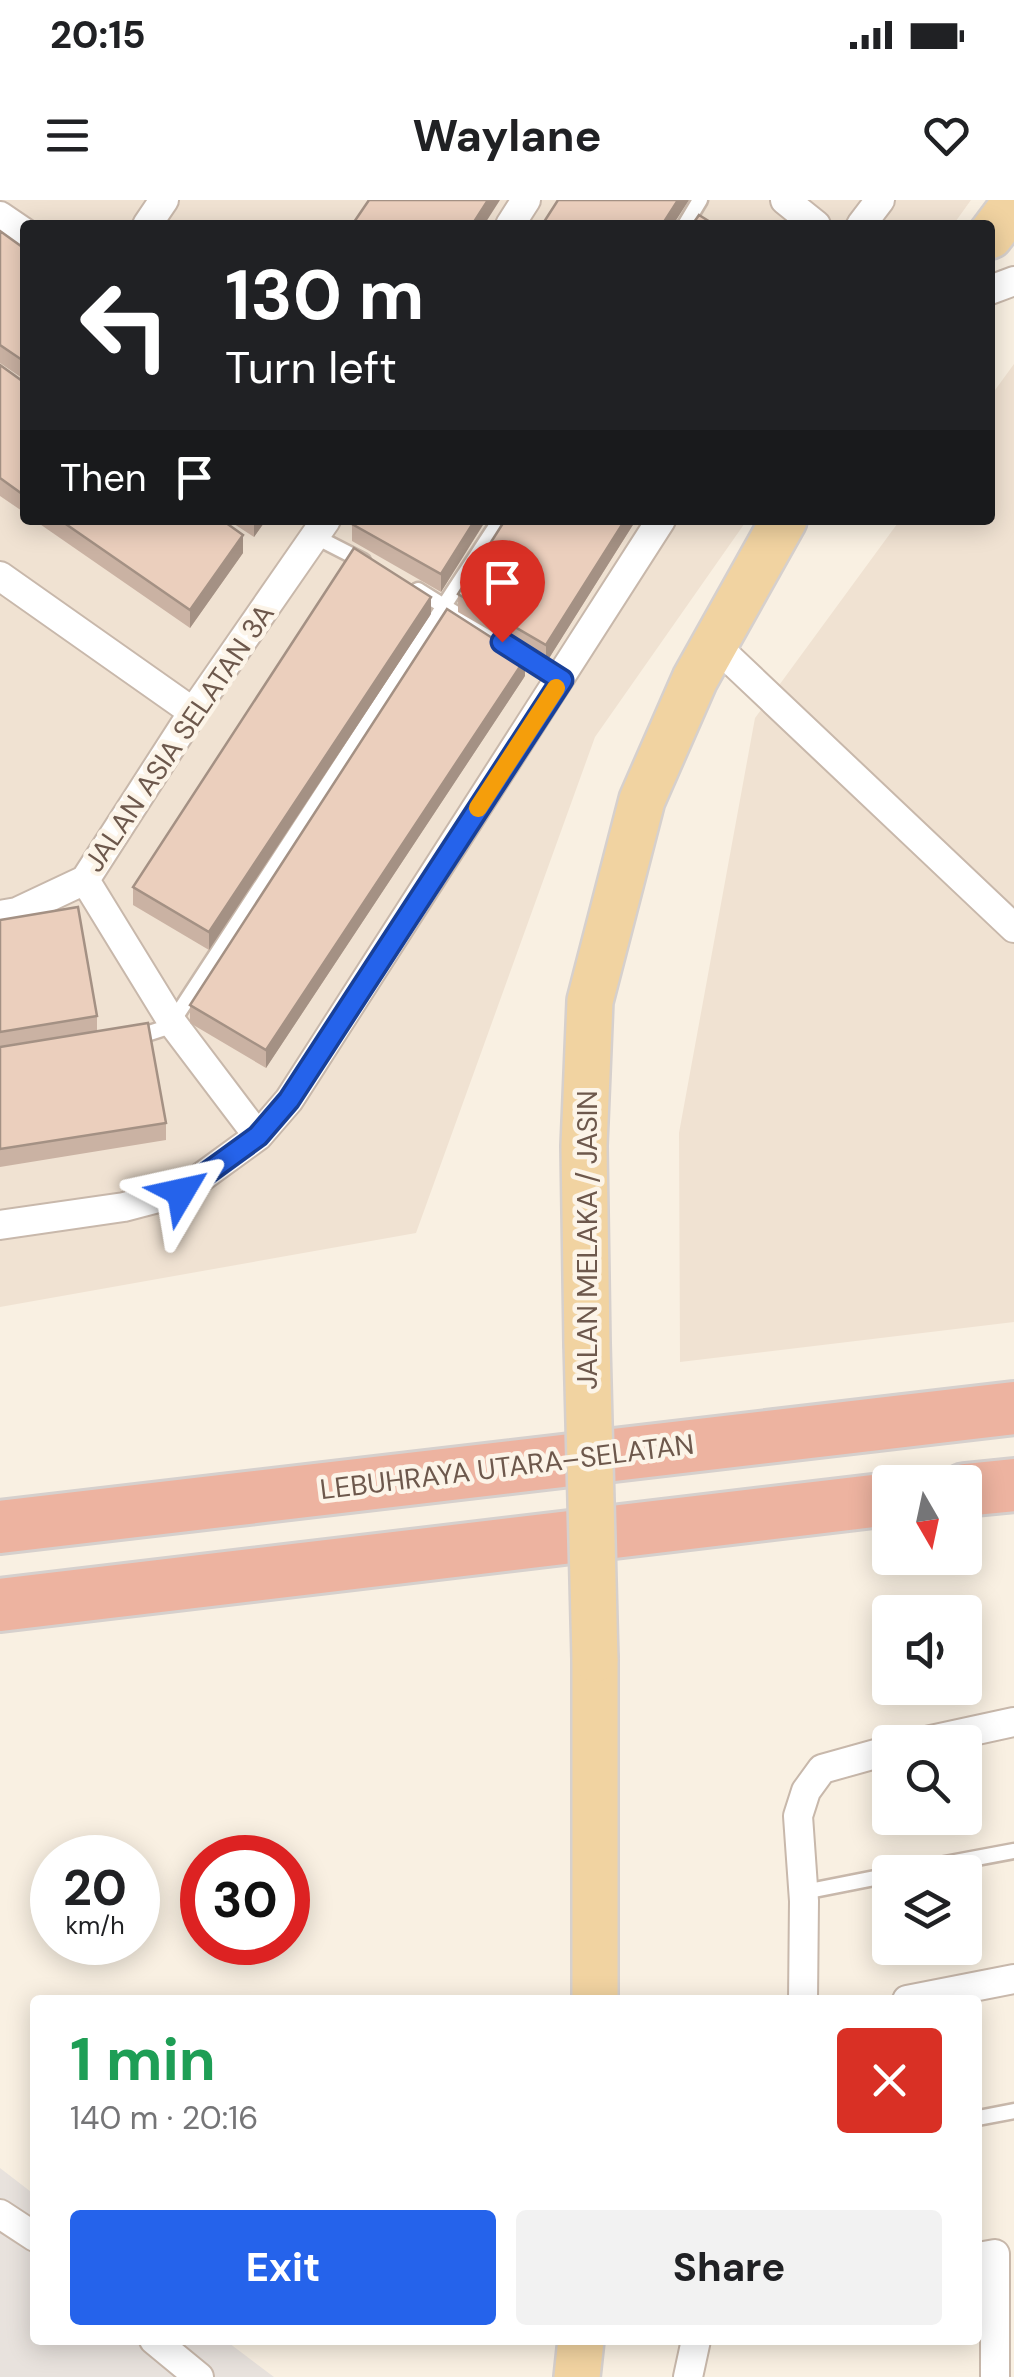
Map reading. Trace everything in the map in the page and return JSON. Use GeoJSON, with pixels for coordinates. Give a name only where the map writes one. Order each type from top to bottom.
{"type":"FeatureCollection","features":[{"type":"Feature","properties":{"kind":"highway","name":"LEBUHRAYA UTARA–SELATAN"},"geometry":{"type":"LineString","coordinates":[[0,1526],[1014,1408]]}},
{"type":"Feature","properties":{"kind":"highway"},"geometry":{"type":"LineString","coordinates":[[982,1488],[1014,1484]]}},
{"type":"Feature","properties":{"kind":"highway"},"geometry":{"type":"LineString","coordinates":[[0,1604],[872,1502]]}},
{"type":"Feature","properties":{"kind":"main road"},"geometry":{"type":"LineString","coordinates":[[995,229],[1014,204]]}},
{"type":"Feature","properties":{"kind":"main road","name":"JALAN MELAKA / JASIN"},"geometry":{"type":"LineString","coordinates":[[595,1995],[595,1658],[584,1146],[590,1001],[642,800],[694,679],[781,525]]}},
{"type":"Feature","properties":{"kind":"main road"},"geometry":{"type":"LineString","coordinates":[[578,2377],[581,2345]]}},
{"type":"Feature","properties":{"kind":"street"},"geometry":{"type":"LineString","coordinates":[[785,200],[810,220]]}},
{"type":"Feature","properties":{"kind":"street"},"geometry":{"type":"LineString","coordinates":[[0,1225],[124,1207],[181,1192],[258,1136],[289,1100],[659,525]]}},
{"type":"Feature","properties":{"kind":"street","name":"JALAN ASIA SELATAN 3A"},"geometry":{"type":"LineString","coordinates":[[0,916],[85,880],[193,712],[321,528]]}},
{"type":"Feature","properties":{"kind":"street"},"geometry":{"type":"LineString","coordinates":[[0,576],[193,712]]}},
{"type":"Feature","properties":{"kind":"street"},"geometry":{"type":"LineString","coordinates":[[714,644],[1014,928]]}},
{"type":"Feature","properties":{"kind":"street"},"geometry":{"type":"LineString","coordinates":[[85,880],[174,1025],[258,1136]]}},
{"type":"Feature","properties":{"kind":"street"},"geometry":{"type":"LineString","coordinates":[[982,1729],[1014,1722]]}},
{"type":"Feature","properties":{"kind":"street"},"geometry":{"type":"LineString","coordinates":[[803,1995],[804,1892],[798,1816],[806,1791],[822,1769],[872,1755]]}},
{"type":"Feature","properties":{"kind":"street"},"geometry":{"type":"LineString","coordinates":[[932,1995],[1014,1979]]}},
{"type":"Feature","properties":{"kind":"street"},"geometry":{"type":"LineString","coordinates":[[0,2214],[30,2234]]}},
{"type":"Feature","properties":{"kind":"street"},"geometry":{"type":"LineString","coordinates":[[996,2254],[996,2377]]}},
{"type":"Feature","properties":{"kind":"street"},"geometry":{"type":"LineString","coordinates":[[160,2345],[198,2377]]}},
{"type":"Feature","properties":{"kind":"street"},"geometry":{"type":"LineString","coordinates":[[688,2377],[695,2345]]}},
{"type":"Feature","properties":{"kind":"lane"},"geometry":{"type":"LineString","coordinates":[[118,1041],[174,1025],[497,525]]}},
{"type":"Feature","properties":{"kind":"lane"},"geometry":{"type":"LineString","coordinates":[[321,528],[380,570]]}},
{"type":"Feature","properties":{"kind":"lane"},"geometry":{"type":"LineString","coordinates":[[396,579],[444,604],[562,680]]}},
{"type":"Feature","properties":{"kind":"lane"},"geometry":{"type":"LineString","coordinates":[[982,1856],[1014,1850]]}},
{"type":"Feature","properties":{"kind":"lane"},"geometry":{"type":"LineString","coordinates":[[804,1892],[872,1879]]}},
{"type":"Feature","properties":{"kind":"lane"},"geometry":{"type":"LineString","coordinates":[[982,2117],[1014,2110]]}},
{"type":"Feature","properties":{"kind":"shaded area"},"geometry":{"type":"Polygon","coordinates":[[[0,200],[971,200],[957,220],[20,220],[20,525],[743,525],[595,737],[416,1233],[0,1307],[0,200]]]}},
{"type":"Feature","properties":{"kind":"shaded area"},"geometry":{"type":"Polygon","coordinates":[[[1014,364],[1014,1322],[680,1362],[679,1133],[755,718],[896,525],[995,525],[995,390],[1014,364]]]}},
{"type":"Feature","properties":{"kind":"shaded area"},"geometry":{"type":"Polygon","coordinates":[[[0,2168],[30,2191],[30,2345],[232,2345],[274,2377],[0,2377],[0,2168]]]}},
{"type":"Feature","properties":{"kind":"building"},"geometry":{"type":"Polygon","coordinates":[[[369,200],[488,200],[475,220],[355,220],[369,200]]]}},
{"type":"Feature","properties":{"kind":"building"},"geometry":{"type":"Polygon","coordinates":[[[558,200],[678,200],[665,220],[545,220],[558,200]]]}},
{"type":"Feature","properties":{"kind":"building"},"geometry":{"type":"Polygon","coordinates":[[[0,231],[20,245],[20,359],[0,345],[0,231]]]}},
{"type":"Feature","properties":{"kind":"building"},"geometry":{"type":"Polygon","coordinates":[[[0,365],[20,379],[20,492],[0,478],[0,365]]]}},
{"type":"Feature","properties":{"kind":"building"},"geometry":{"type":"Polygon","coordinates":[[[67,525],[229,525],[243,535],[190,610],[67,525]]]}},
{"type":"Feature","properties":{"kind":"building"},"geometry":{"type":"Polygon","coordinates":[[[354,525],[472,525],[441,574],[354,525]]]}},
{"type":"Feature","properties":{"kind":"building"},"geometry":{"type":"Polygon","coordinates":[[[502,525],[622,525],[546,645],[458,594],[502,525]]]}},
{"type":"Feature","properties":{"kind":"building"},"geometry":{"type":"Polygon","coordinates":[[[354,548],[431,597],[209,932],[133,887],[354,548]]]}},
{"type":"Feature","properties":{"kind":"building"},"geometry":{"type":"Polygon","coordinates":[[[447,609],[525,659],[266,1050],[190,1005],[447,609]]]}},
{"type":"Feature","properties":{"kind":"building"},"geometry":{"type":"Polygon","coordinates":[[[78,907],[97,1016],[0,1032],[0,920],[78,907]]]}},
{"type":"Feature","properties":{"kind":"building"},"geometry":{"type":"Polygon","coordinates":[[[148,1023],[166,1123],[0,1149],[0,1047],[148,1023]]]}},
{"type":"Feature","properties":{"kind":"slow traffic"},"geometry":{"type":"LineString","coordinates":[[478,808],[556,688]]}},
{"type":"Feature","properties":{"kind":"route"},"geometry":{"type":"LineString","coordinates":[[181,1192],[258,1136],[289,1100],[562,680],[502,642]]}}]}
